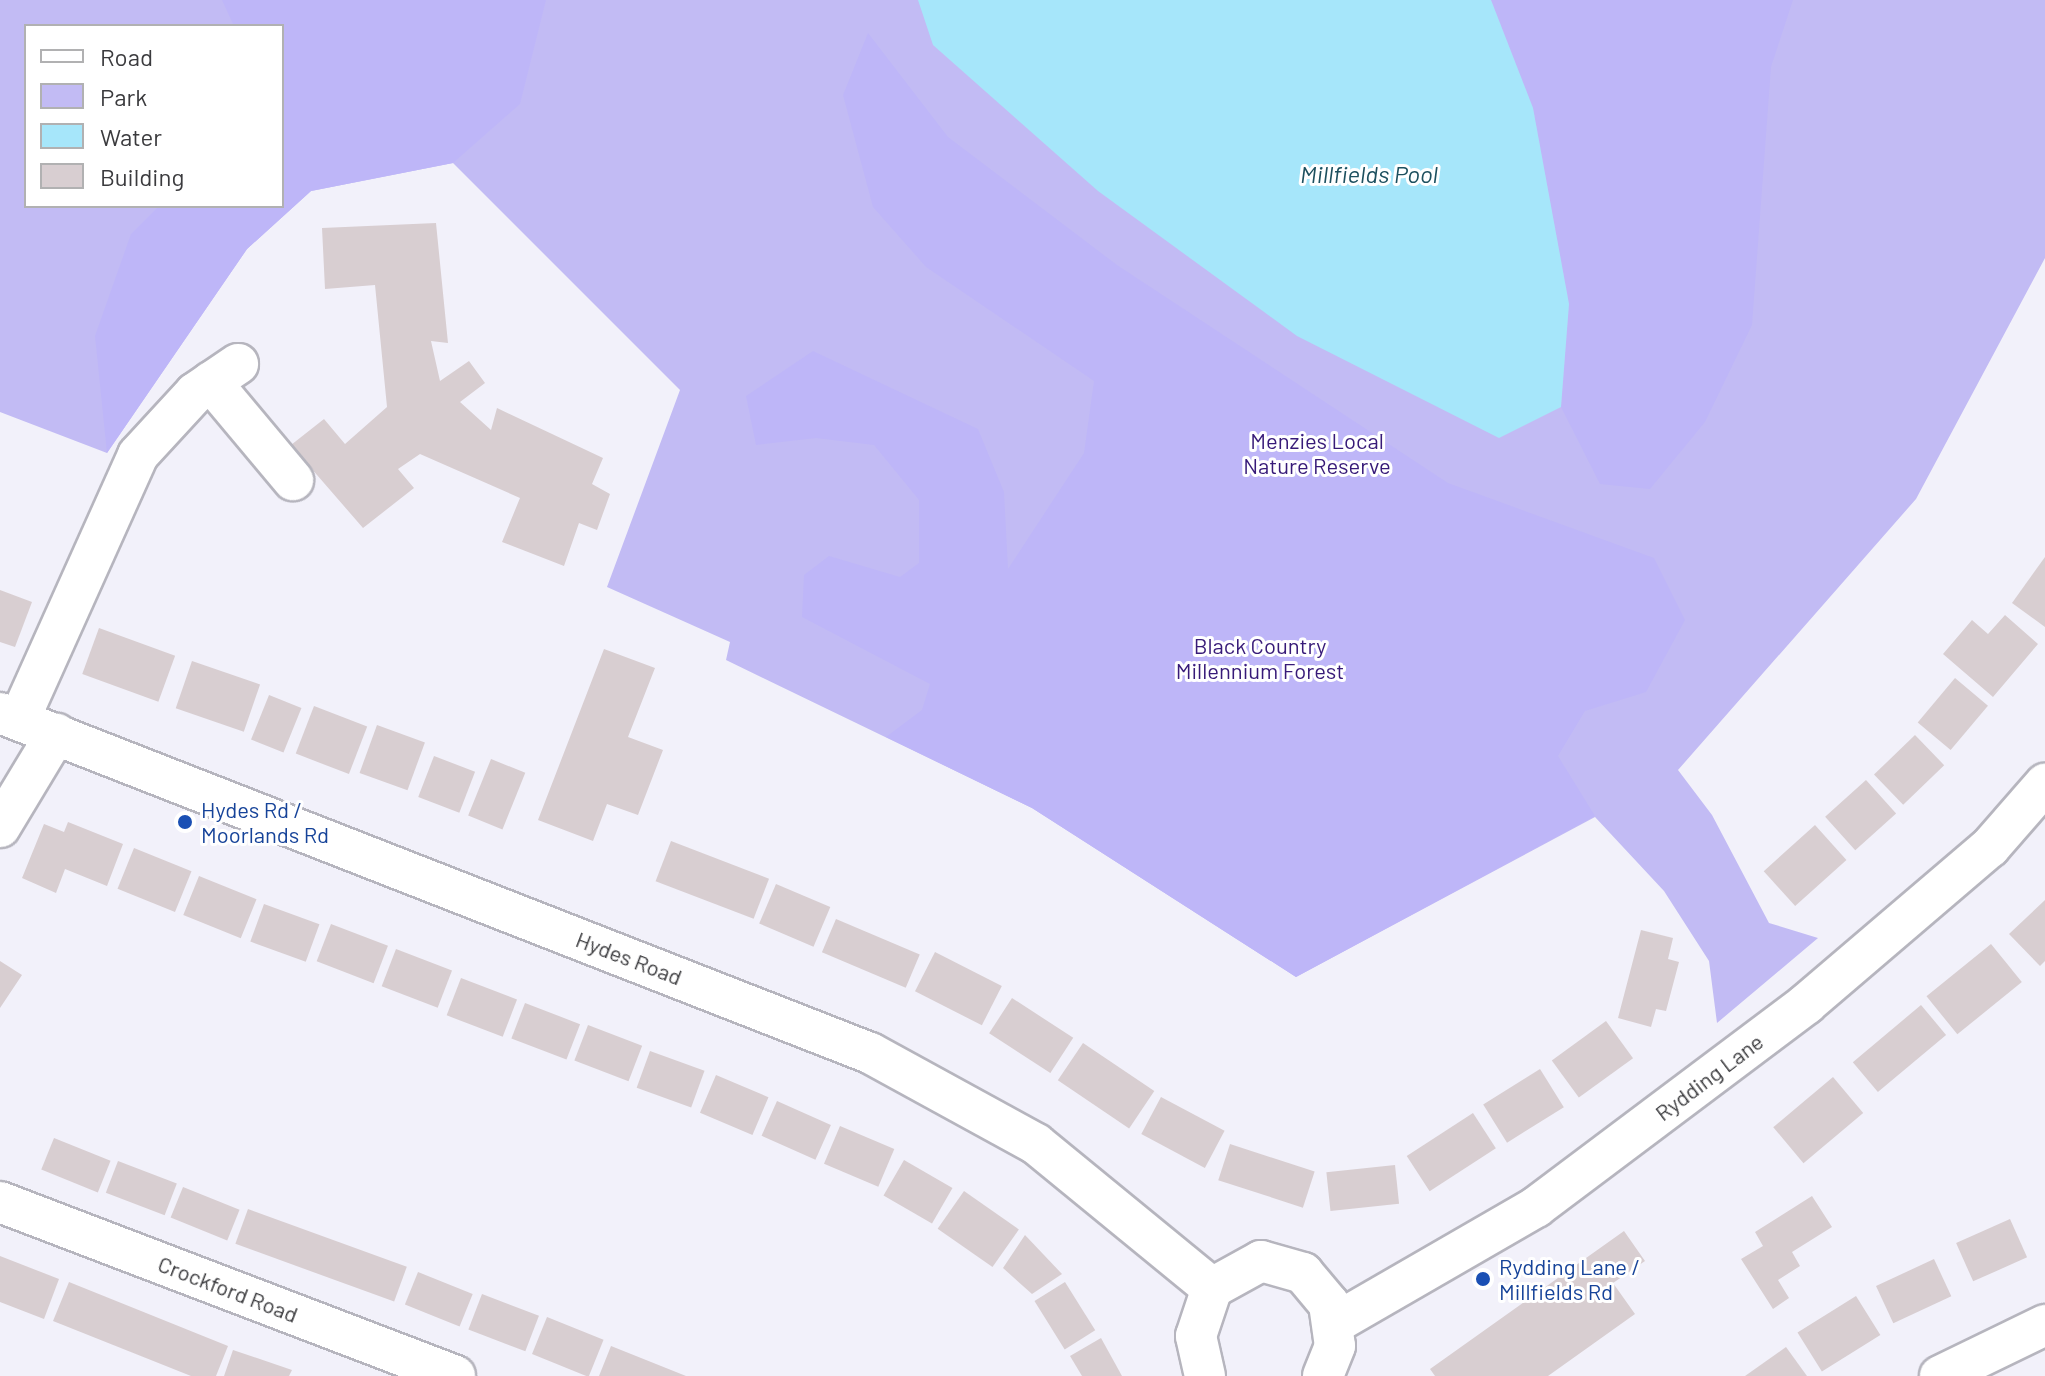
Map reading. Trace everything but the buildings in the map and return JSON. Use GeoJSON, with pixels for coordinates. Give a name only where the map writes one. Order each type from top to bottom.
{"type":"FeatureCollection","features":[{"type":"Feature","properties":{"kind":"street"},"geometry":{"type":"LineString","coordinates":[[9,717],[138,455],[224,373],[293,480]]}},
{"type":"Feature","properties":{"kind":"street","name":"Hydes Road"},"geometry":{"type":"LineString","coordinates":[[9,717],[870,1053],[1036,1144],[1212,1288]]}},
{"type":"Feature","properties":{"kind":"street"},"geometry":{"type":"LineString","coordinates":[[0,827],[56,734]]}},
{"type":"Feature","properties":{"kind":"street","name":"Rydding Lane"},"geometry":{"type":"LineString","coordinates":[[1337,1322],[1536,1207],[1806,1004],[1990,847],[2045,784]]}},
{"type":"Feature","properties":{"kind":"street","name":"Crockford Road"},"geometry":{"type":"LineString","coordinates":[[0,1202],[455,1376]]}},
{"type":"Feature","properties":{"kind":"street"},"geometry":{"type":"LineString","coordinates":[[1205,1376],[1196,1336],[1212,1288],[1244,1265],[1276,1262],[1312,1282],[1337,1322],[1323,1376]]}},
{"type":"Feature","properties":{"kind":"street"},"geometry":{"type":"LineString","coordinates":[[1940,1376],[2045,1325]]}},
{"type":"Feature","properties":{"kind":"green space","name":"Menzies Local Nature Reserve"},"geometry":{"type":"Polygon","coordinates":[[[0,0],[2045,0],[2045,258],[1916,499],[1678,770],[1712,815],[1769,923],[1818,938],[1717,1023],[1709,961],[1664,891],[1595,817],[1296,977],[1032,808],[726,660],[730,642],[607,587],[680,390],[453,163],[311,191],[247,249],[107,453],[0,412],[0,0]]]}},
{"type":"Feature","properties":{"kind":"green space"},"geometry":{"type":"Polygon","coordinates":[[[222,0],[546,0],[520,104],[453,163],[311,191],[247,249],[107,453],[95,336],[131,234],[157,208],[284,208],[284,24],[233,24],[222,0]]]}},
{"type":"Feature","properties":{"kind":"green space"},"geometry":{"type":"Polygon","coordinates":[[[1491,0],[1793,0],[1771,67],[1752,325],[1705,422],[1650,489],[1600,484],[1561,407],[1569,304],[1533,108],[1491,0]]]}},
{"type":"Feature","properties":{"kind":"green space","name":"Black Country Millennium Forest"},"geometry":{"type":"Polygon","coordinates":[[[868,33],[948,137],[1117,265],[1448,483],[1654,558],[1685,620],[1646,692],[1585,711],[1558,756],[1595,816],[1296,977],[1032,808],[886,737],[922,710],[930,684],[802,617],[804,575],[829,556],[900,577],[919,563],[919,500],[874,445],[816,438],[756,445],[746,396],[813,351],[978,429],[1004,492],[1008,569],[1084,453],[1094,381],[926,267],[873,207],[843,95],[868,33]]]}},
{"type":"Feature","properties":{"kind":"water","name":"Millfields Pool"},"geometry":{"type":"Polygon","coordinates":[[[918,0],[1491,0],[1533,108],[1569,304],[1561,407],[1499,438],[1297,336],[1098,191],[933,45],[918,0]]]}},
{"type":"Feature","properties":{"kind":"place","name":"Hydes Rd / Moorlands Rd"},"geometry":{"type":"Point","coordinates":[185,822]}},
{"type":"Feature","properties":{"kind":"place","name":"Rydding Lane / Millfields Rd"},"geometry":{"type":"Point","coordinates":[1483,1279]}}]}
